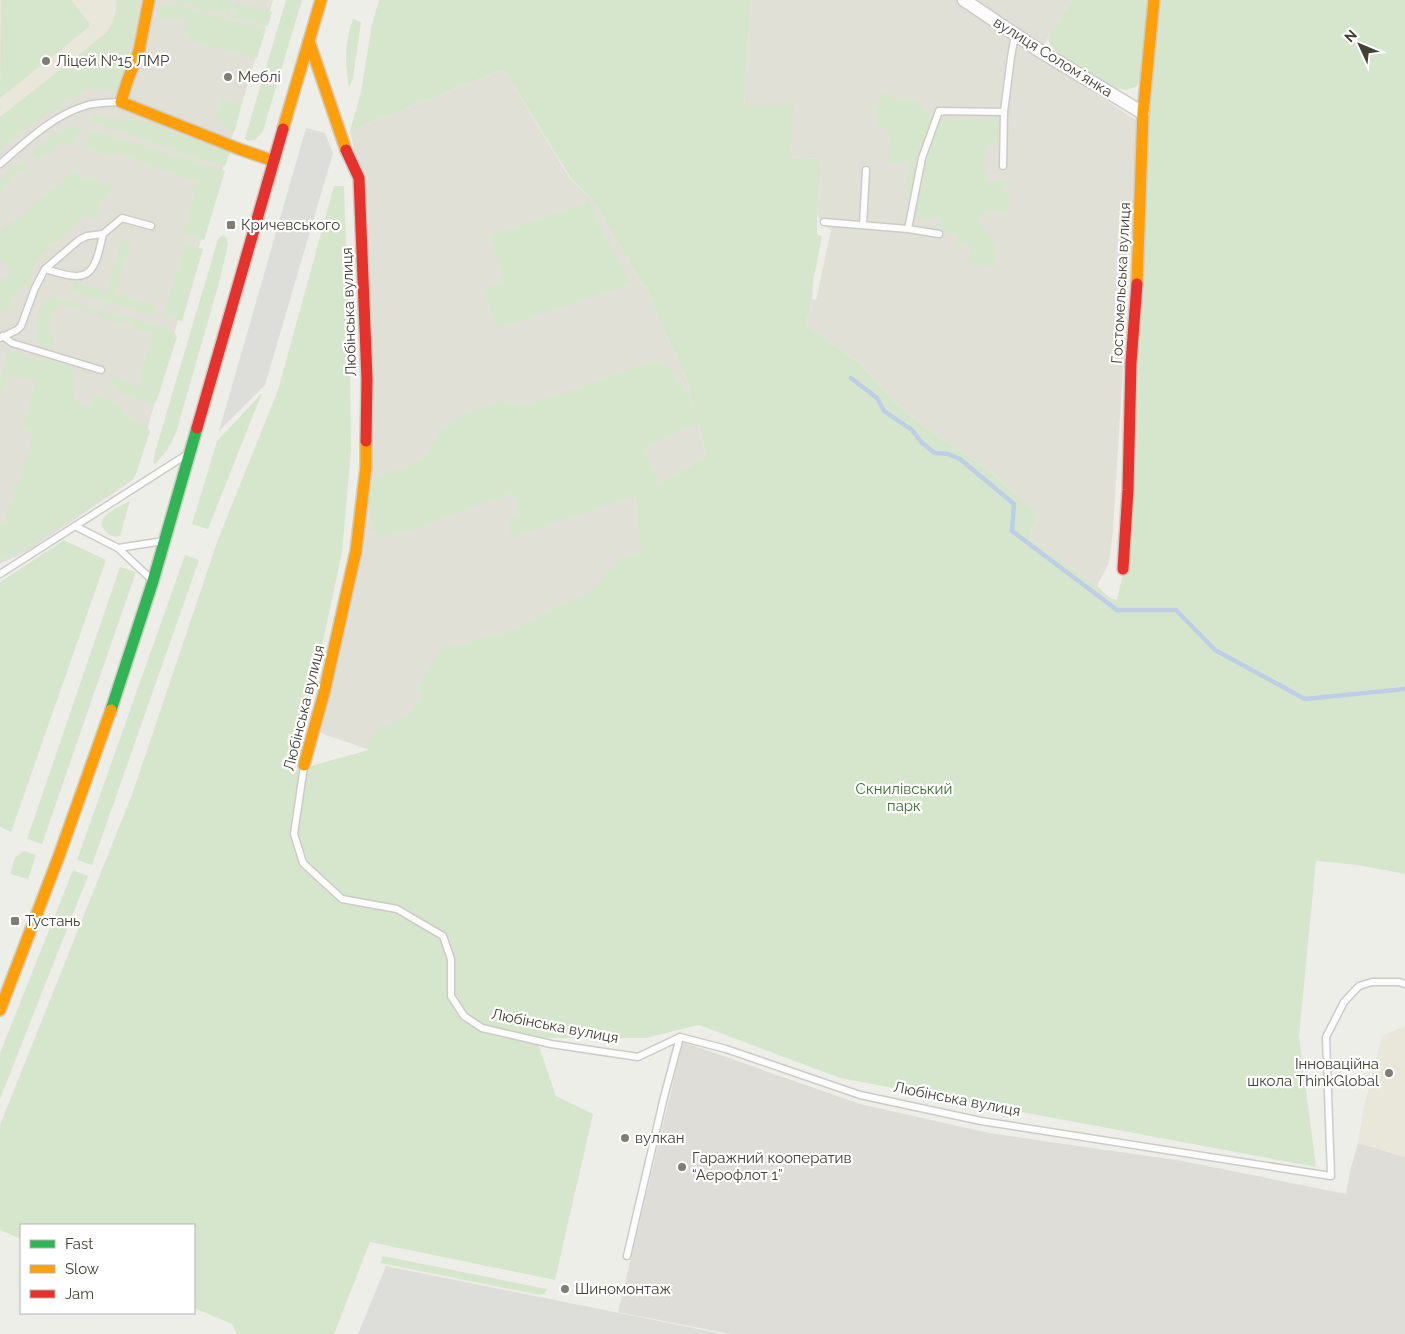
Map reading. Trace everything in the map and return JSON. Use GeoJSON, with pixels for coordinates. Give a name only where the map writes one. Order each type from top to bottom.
{"type":"FeatureCollection","features":[{"type":"Feature","properties":{"kind":"street"},"geometry":{"type":"LineString","coordinates":[[149,0],[139,50],[121,102],[274,161]]}},
{"type":"Feature","properties":{"kind":"street"},"geometry":{"type":"LineString","coordinates":[[0,1010],[102,741],[153,581],[321,0]]}},
{"type":"Feature","properties":{"kind":"street","name":"вулиця Соломʼянка"},"geometry":{"type":"LineString","coordinates":[[964,0],[1015,35],[1143,113]]}},
{"type":"Feature","properties":{"kind":"street","name":"Гостомельська вулиця"},"geometry":{"type":"LineString","coordinates":[[1122,569],[1128,490],[1131,363],[1136,307],[1143,113],[1154,0]]}},
{"type":"Feature","properties":{"kind":"street","name":"Любінська вулиця"},"geometry":{"type":"LineString","coordinates":[[304,764],[324,693],[356,551],[366,467],[367,388],[360,178],[344,146],[309,41]]}},
{"type":"Feature","properties":{"kind":"lane"},"geometry":{"type":"LineString","coordinates":[[1003,166],[1004,112],[1010,57],[1015,35]]}},
{"type":"Feature","properties":{"kind":"lane"},"geometry":{"type":"LineString","coordinates":[[0,164],[48,123],[87,105],[121,102]]}},
{"type":"Feature","properties":{"kind":"lane"},"geometry":{"type":"LineString","coordinates":[[908,229],[922,158],[939,111],[1004,112]]}},
{"type":"Feature","properties":{"kind":"lane"},"geometry":{"type":"LineString","coordinates":[[863,225],[866,170]]}},
{"type":"Feature","properties":{"kind":"lane"},"geometry":{"type":"LineString","coordinates":[[1,337],[17,330],[21,326],[35,288],[45,269],[83,237],[103,234],[122,218],[151,226]]}},
{"type":"Feature","properties":{"kind":"lane"},"geometry":{"type":"LineString","coordinates":[[824,222],[908,229],[939,234]]}},
{"type":"Feature","properties":{"kind":"lane"},"geometry":{"type":"LineString","coordinates":[[45,269],[72,276],[86,274],[95,263],[103,234]]}},
{"type":"Feature","properties":{"kind":"lane"},"geometry":{"type":"LineString","coordinates":[[1,337],[12,343],[101,370]]}},
{"type":"Feature","properties":{"kind":"lane"},"geometry":{"type":"LineString","coordinates":[[0,574],[191,452]]}},
{"type":"Feature","properties":{"kind":"lane"},"geometry":{"type":"LineString","coordinates":[[75,526],[118,548],[153,581]]}},
{"type":"Feature","properties":{"kind":"lane"},"geometry":{"type":"LineString","coordinates":[[118,548],[164,540]]}},
{"type":"Feature","properties":{"kind":"lane","name":"Любінська вулиця"},"geometry":{"type":"LineString","coordinates":[[304,764],[294,834],[303,864],[342,899],[396,909],[443,936],[451,959],[451,996],[464,1016],[482,1028],[551,1044],[638,1057],[680,1037],[726,1049],[860,1095],[888,1101],[982,1121],[1331,1176],[1326,1037],[1344,1002],[1359,986],[1372,982],[1399,982],[1405,984]]}},
{"type":"Feature","properties":{"kind":"lane"},"geometry":{"type":"LineString","coordinates":[[626,1256],[680,1037]]}},
{"type":"Feature","properties":{"kind":"shaded area"},"geometry":{"type":"Polygon","coordinates":[[[0,0],[273,0],[194,264],[133,480],[28,551],[0,564],[0,0]]]}},
{"type":"Feature","properties":{"kind":"shaded area","name":"Ліцей №15 ЛМР"},"geometry":{"type":"Polygon","coordinates":[[[0,0],[124,0],[122,22],[0,131],[0,0]]]}},
{"type":"Feature","properties":{"kind":"shaded area"},"geometry":{"type":"Polygon","coordinates":[[[751,0],[1072,0],[1037,56],[1136,120],[1134,187],[1113,531],[1109,563],[1097,586],[1029,538],[1039,515],[986,468],[925,427],[897,404],[861,364],[806,325],[812,299],[816,300],[831,230],[822,224],[817,214],[822,161],[790,157],[744,105],[751,0]]]}},
{"type":"Feature","properties":{"kind":"shaded area"},"geometry":{"type":"Polygon","coordinates":[[[499,71],[506,73],[569,177],[596,206],[640,281],[647,288],[653,307],[687,380],[706,457],[635,496],[655,661],[569,692],[370,750],[320,733],[363,537],[362,184],[350,131],[499,71]]]}},
{"type":"Feature","properties":{"kind":"shaded area"},"geometry":{"type":"Polygon","coordinates":[[[306,128],[325,133],[333,153],[265,385],[219,431],[306,128]]]}},
{"type":"Feature","properties":{"kind":"shaded area","name":"Інноваційна школа ThinkGlobal"},"geometry":{"type":"Polygon","coordinates":[[[1405,1026],[1405,1157],[1358,1143],[1363,1111],[1382,1036],[1405,1026]]]}},
{"type":"Feature","properties":{"kind":"shaded area"},"geometry":{"type":"Polygon","coordinates":[[[683,1042],[860,1104],[989,1133],[1182,1161],[1346,1194],[1358,1143],[1405,1157],[1405,1334],[730,1334],[618,1312],[683,1042]]]}},
{"type":"Feature","properties":{"kind":"shaded area"},"geometry":{"type":"Polygon","coordinates":[[[386,1266],[723,1334],[358,1334],[386,1266]]]}},
{"type":"Feature","properties":{"kind":"green space"},"geometry":{"type":"Polygon","coordinates":[[[1,0],[71,0],[89,23],[89,27],[0,98],[1,0]]]}},
{"type":"Feature","properties":{"kind":"green space"},"geometry":{"type":"Polygon","coordinates":[[[116,0],[140,0],[136,27],[121,86],[118,90],[89,89],[31,125],[0,149],[0,117],[105,34],[114,18],[116,0]]]}},
{"type":"Feature","properties":{"kind":"green space"},"geometry":{"type":"Polygon","coordinates":[[[167,0],[227,0],[233,2],[230,16],[167,0]]]}},
{"type":"Feature","properties":{"kind":"green space"},"geometry":{"type":"Polygon","coordinates":[[[286,0],[302,0],[263,131],[255,140],[247,141],[245,138],[286,0]]]}},
{"type":"Feature","properties":{"kind":"green space","name":"Скнилівський парк"},"geometry":{"type":"Polygon","coordinates":[[[379,0],[751,0],[744,105],[794,104],[790,157],[822,161],[817,234],[822,236],[806,325],[861,364],[897,404],[925,427],[986,468],[1039,515],[1029,538],[1097,586],[1110,598],[1117,600],[1123,573],[1150,82],[1160,0],[1405,0],[1405,874],[1358,865],[1316,861],[1299,1036],[1316,1167],[840,1078],[699,1025],[646,1038],[536,1038],[556,1096],[593,1114],[555,1280],[370,1242],[334,1334],[237,1334],[232,1324],[195,1308],[195,1224],[20,1224],[20,1239],[0,1230],[0,1125],[133,792],[217,542],[278,390],[334,186],[344,186],[350,351],[351,451],[342,553],[318,664],[290,772],[368,750],[367,742],[378,730],[409,715],[420,696],[416,686],[441,649],[516,629],[561,604],[588,594],[621,558],[641,553],[635,496],[511,538],[506,520],[520,515],[512,493],[412,531],[381,537],[371,530],[369,488],[375,476],[409,466],[427,454],[440,431],[461,415],[498,401],[526,404],[659,360],[671,370],[688,393],[695,413],[687,380],[653,307],[647,288],[640,281],[596,206],[570,177],[506,73],[499,71],[350,131],[361,92],[372,24],[379,0]],[[698,424],[676,432],[645,448],[658,483],[706,457],[698,424]]]}},
{"type":"Feature","properties":{"kind":"green space"},"geometry":{"type":"Polygon","coordinates":[[[1072,0],[1151,0],[1143,77],[1136,87],[1126,90],[1108,87],[1058,53],[1050,45],[1048,38],[1072,0]]]}},
{"type":"Feature","properties":{"kind":"green space"},"geometry":{"type":"Polygon","coordinates":[[[236,2],[272,12],[268,26],[232,17],[236,2]]]}},
{"type":"Feature","properties":{"kind":"green space"},"geometry":{"type":"Polygon","coordinates":[[[163,3],[266,29],[257,58],[189,41],[191,39],[189,34],[186,35],[183,18],[157,21],[163,3]]]}},
{"type":"Feature","properties":{"kind":"green space"},"geometry":{"type":"Polygon","coordinates":[[[353,19],[361,22],[353,78],[349,88],[346,53],[353,19]]]}},
{"type":"Feature","properties":{"kind":"green space"},"geometry":{"type":"Polygon","coordinates":[[[879,92],[894,98],[909,98],[916,101],[929,116],[948,119],[996,120],[999,122],[998,143],[988,145],[982,158],[988,179],[1011,181],[1010,186],[1004,186],[1004,193],[1009,194],[1007,213],[988,211],[979,219],[997,246],[996,266],[968,263],[970,245],[955,242],[955,234],[938,228],[939,219],[930,217],[925,222],[912,216],[916,201],[905,191],[908,164],[888,161],[890,132],[878,125],[873,111],[881,98],[878,96],[879,92]]]}},
{"type":"Feature","properties":{"kind":"green space"},"geometry":{"type":"Polygon","coordinates":[[[220,98],[236,102],[241,107],[235,130],[232,131],[226,128],[223,121],[215,116],[220,98]]]}},
{"type":"Feature","properties":{"kind":"green space"},"geometry":{"type":"Polygon","coordinates":[[[94,114],[124,120],[132,118],[230,152],[225,166],[91,121],[94,114]]]}},
{"type":"Feature","properties":{"kind":"green space"},"geometry":{"type":"Polygon","coordinates":[[[70,126],[81,128],[75,146],[60,142],[53,152],[51,150],[44,157],[42,155],[40,157],[42,159],[39,161],[31,153],[54,133],[70,126]]]}},
{"type":"Feature","properties":{"kind":"green space"},"geometry":{"type":"Polygon","coordinates":[[[90,129],[225,171],[204,240],[183,233],[195,193],[192,192],[194,184],[197,185],[198,182],[160,170],[160,167],[156,169],[146,166],[146,163],[114,153],[112,157],[87,149],[88,146],[85,145],[90,129]]]}},
{"type":"Feature","properties":{"kind":"green space"},"geometry":{"type":"Polygon","coordinates":[[[21,161],[28,169],[24,173],[22,170],[13,178],[15,180],[11,184],[9,182],[1,189],[3,191],[0,194],[0,180],[21,161]]]}},
{"type":"Feature","properties":{"kind":"green space"},"geometry":{"type":"Polygon","coordinates":[[[70,173],[81,175],[81,177],[88,179],[89,176],[99,180],[98,183],[108,186],[109,183],[112,184],[108,197],[101,203],[95,219],[84,216],[34,262],[30,288],[21,284],[6,311],[3,312],[0,309],[0,282],[11,272],[0,259],[0,233],[18,217],[20,219],[25,214],[24,212],[58,183],[60,185],[65,181],[63,179],[70,173]]]}},
{"type":"Feature","properties":{"kind":"green space"},"geometry":{"type":"Polygon","coordinates":[[[589,202],[632,284],[497,328],[483,290],[504,281],[489,235],[589,202]]]}},
{"type":"Feature","properties":{"kind":"green space"},"geometry":{"type":"Polygon","coordinates":[[[223,235],[227,239],[228,245],[178,426],[169,446],[155,464],[153,463],[155,452],[218,239],[223,235]]]}},
{"type":"Feature","properties":{"kind":"green space"},"geometry":{"type":"Polygon","coordinates":[[[121,239],[131,241],[116,294],[156,305],[154,315],[71,292],[74,282],[106,291],[121,239]]]}},
{"type":"Feature","properties":{"kind":"green space"},"geometry":{"type":"Polygon","coordinates":[[[185,243],[203,249],[182,321],[163,315],[185,243]]]}},
{"type":"Feature","properties":{"kind":"green space"},"geometry":{"type":"Polygon","coordinates":[[[53,296],[170,329],[174,332],[177,337],[155,403],[134,399],[122,394],[114,388],[112,383],[113,376],[138,387],[152,334],[131,328],[132,324],[120,321],[119,325],[113,323],[113,320],[99,316],[100,313],[92,311],[91,314],[86,312],[86,309],[77,307],[76,310],[57,304],[49,332],[55,334],[53,344],[50,348],[44,346],[36,341],[35,327],[42,306],[53,296]]]}},
{"type":"Feature","properties":{"kind":"green space"},"geometry":{"type":"Polygon","coordinates":[[[12,350],[28,357],[62,363],[68,366],[76,376],[77,386],[73,400],[90,405],[94,396],[110,400],[117,403],[128,416],[144,425],[150,431],[133,479],[32,544],[0,560],[0,521],[6,523],[7,518],[5,517],[8,507],[11,507],[16,492],[13,490],[14,484],[18,485],[26,456],[29,457],[32,448],[29,447],[33,432],[22,429],[29,404],[31,404],[33,398],[31,397],[36,381],[8,375],[3,392],[0,391],[0,378],[7,352],[12,350]]]}},
{"type":"Feature","properties":{"kind":"green space"},"geometry":{"type":"Polygon","coordinates":[[[262,393],[208,529],[192,524],[217,441],[262,393]]]}},
{"type":"Feature","properties":{"kind":"green space"},"geometry":{"type":"Polygon","coordinates":[[[130,501],[120,536],[112,536],[102,527],[104,518],[111,511],[130,501]]]}},
{"type":"Feature","properties":{"kind":"green space"},"geometry":{"type":"Polygon","coordinates":[[[64,540],[106,560],[11,832],[0,827],[0,582],[64,540]]]}},
{"type":"Feature","properties":{"kind":"green space"},"geometry":{"type":"Polygon","coordinates":[[[185,555],[199,560],[92,865],[77,860],[185,555]]]}},
{"type":"Feature","properties":{"kind":"green space"},"geometry":{"type":"Polygon","coordinates":[[[120,567],[136,572],[42,844],[27,839],[120,567]]]}},
{"type":"Feature","properties":{"kind":"green space"},"geometry":{"type":"Polygon","coordinates":[[[24,851],[36,855],[28,879],[10,874],[15,857],[24,851]]]}},
{"type":"Feature","properties":{"kind":"green space"},"geometry":{"type":"Polygon","coordinates":[[[73,870],[88,876],[0,1099],[0,1053],[73,870]]]}},
{"type":"Feature","properties":{"kind":"green space"},"geometry":{"type":"Polygon","coordinates":[[[383,1256],[547,1289],[544,1294],[539,1295],[380,1263],[383,1256]]]}},
{"type":"Feature","properties":{"kind":"waterway"},"geometry":{"type":"LineString","coordinates":[[851,378],[877,398],[884,411],[912,430],[922,443],[935,453],[948,454],[960,459],[1014,504],[1012,531],[1117,610],[1176,610],[1215,650],[1305,699],[1405,689]]}},
{"type":"Feature","properties":{"kind":"traffic: fast"},"geometry":{"type":"LineString","coordinates":[[111,710],[153,581],[197,428]]}},
{"type":"Feature","properties":{"kind":"traffic: slow"},"geometry":{"type":"LineString","coordinates":[[149,0],[139,51],[121,102],[274,161]]}},
{"type":"Feature","properties":{"kind":"traffic: slow"},"geometry":{"type":"LineString","coordinates":[[283,129],[321,0]]}},
{"type":"Feature","properties":{"kind":"traffic: slow"},"geometry":{"type":"LineString","coordinates":[[1137,284],[1143,113],[1154,0]]}},
{"type":"Feature","properties":{"kind":"traffic: slow"},"geometry":{"type":"LineString","coordinates":[[309,41],[346,150]]}},
{"type":"Feature","properties":{"kind":"traffic: slow"},"geometry":{"type":"LineString","coordinates":[[304,765],[324,693],[356,551],[366,467],[366,441]]}},
{"type":"Feature","properties":{"kind":"traffic: slow"},"geometry":{"type":"LineString","coordinates":[[0,1010],[59,856],[111,710]]}},
{"type":"Feature","properties":{"kind":"traffic: jam"},"geometry":{"type":"LineString","coordinates":[[197,428],[283,129]]}},
{"type":"Feature","properties":{"kind":"traffic: jam"},"geometry":{"type":"LineString","coordinates":[[346,150],[359,178],[367,379],[366,441]]}},
{"type":"Feature","properties":{"kind":"traffic: jam"},"geometry":{"type":"LineString","coordinates":[[1123,569],[1128,490],[1131,363],[1137,284]]}},
{"type":"Feature","properties":{"kind":"place","name":"Ліцей №15 ЛМР"},"geometry":{"type":"Point","coordinates":[46,61]}},
{"type":"Feature","properties":{"kind":"place","name":"Меблі"},"geometry":{"type":"Point","coordinates":[228,77]}},
{"type":"Feature","properties":{"kind":"place","name":"Кричевського"},"geometry":{"type":"Point","coordinates":[231,225]}},
{"type":"Feature","properties":{"kind":"place","name":"Тустань"},"geometry":{"type":"Point","coordinates":[15,921]}},
{"type":"Feature","properties":{"kind":"place","name":"Інноваційна школа ThinkGlobal"},"geometry":{"type":"Point","coordinates":[1389,1073]}},
{"type":"Feature","properties":{"kind":"place","name":"вулкан"},"geometry":{"type":"Point","coordinates":[625,1138]}},
{"type":"Feature","properties":{"kind":"place","name":"Гаражний кооператив “Аерофлот 1”"},"geometry":{"type":"Point","coordinates":[682,1167]}},
{"type":"Feature","properties":{"kind":"place","name":"Шиномонтаж"},"geometry":{"type":"Point","coordinates":[565,1289]}}]}
